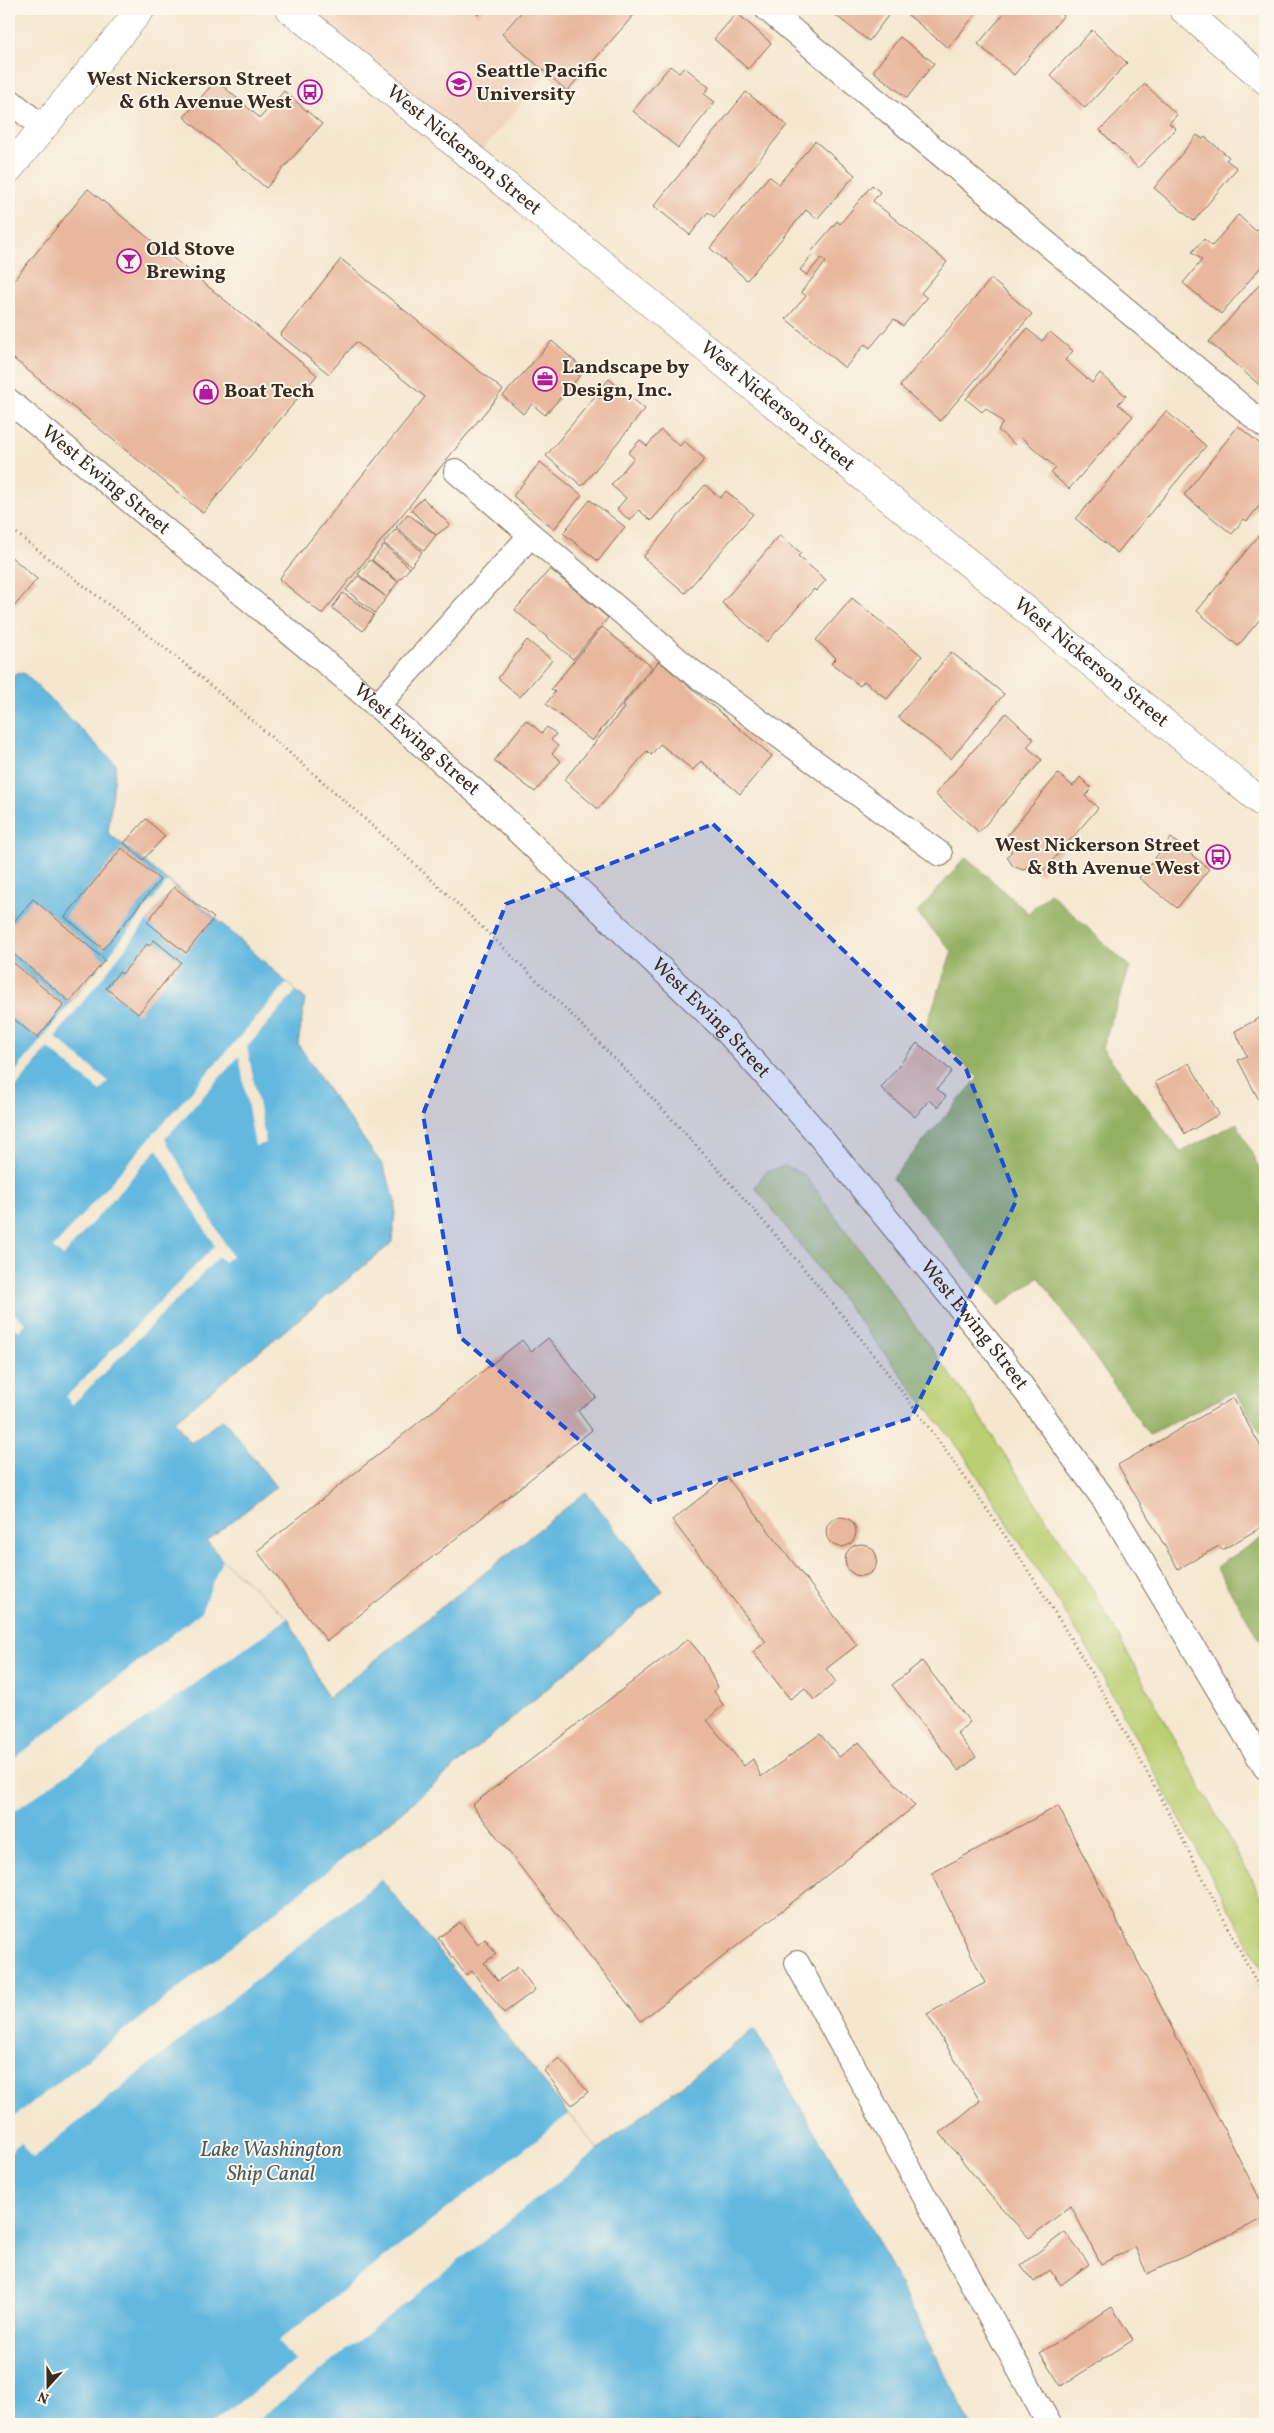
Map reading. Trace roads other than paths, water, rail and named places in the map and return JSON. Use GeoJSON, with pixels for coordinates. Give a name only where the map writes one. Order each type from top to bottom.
{"type":"FeatureCollection","features":[{"type":"Feature","properties":{"kind":"main road"},"geometry":{"type":"LineString","coordinates":[[9,168],[141,9]]}},
{"type":"Feature","properties":{"kind":"main road","name":"West Nickerson Street"},"geometry":{"type":"LineString","coordinates":[[290,9],[1265,804]]}},
{"type":"Feature","properties":{"kind":"main road"},"geometry":{"type":"LineString","coordinates":[[1183,9],[1265,80]]}},
{"type":"Feature","properties":{"kind":"lane"},"geometry":{"type":"LineString","coordinates":[[766,9],[1265,426]]}},
{"type":"Feature","properties":{"kind":"lane"},"geometry":{"type":"LineString","coordinates":[[9,100],[42,127]]}},
{"type":"Feature","properties":{"kind":"lane","name":"West Ewing Street"},"geometry":{"type":"LineString","coordinates":[[9,401],[377,706],[483,798],[726,1031],[792,1103],[850,1171],[1002,1359],[1108,1505],[1265,1767]]}},
{"type":"Feature","properties":{"kind":"lane"},"geometry":{"type":"LineString","coordinates":[[456,471],[530,536],[691,671],[940,854]]}},
{"type":"Feature","properties":{"kind":"lane"},"geometry":{"type":"LineString","coordinates":[[377,706],[530,536]]}},
{"type":"Feature","properties":{"kind":"lane"},"geometry":{"type":"LineString","coordinates":[[798,1963],[1049,2424]]}},
{"type":"Feature","properties":{"kind":"water","name":"Lake Washington Ship Canal"},"geometry":{"type":"Polygon","coordinates":[[[24,673],[116,764],[108,833],[219,921],[305,999],[298,1044],[328,1090],[383,1166],[396,1202],[392,1243],[174,1421],[191,1443],[223,1419],[276,1487],[207,1541],[222,1560],[288,1618],[328,1698],[586,1492],[663,1591],[357,1849],[598,2150],[754,2029],[868,2222],[970,2424],[9,2424],[9,675],[24,673]]]}},
{"type":"Feature","properties":{"kind":"place","name":"Seattle Pacific University"},"geometry":{"type":"Point","coordinates":[459,84]}},
{"type":"Feature","properties":{"kind":"place","name":"West Nickerson Street & 6th Avenue West"},"geometry":{"type":"Point","coordinates":[310,92]}},
{"type":"Feature","properties":{"kind":"place","name":"Old Stove Brewing"},"geometry":{"type":"Point","coordinates":[129,261]}},
{"type":"Feature","properties":{"kind":"place","name":"Landscape by Design, Inc."},"geometry":{"type":"Point","coordinates":[545,379]}},
{"type":"Feature","properties":{"kind":"place","name":"Boat Tech"},"geometry":{"type":"Point","coordinates":[206,392]}},
{"type":"Feature","properties":{"kind":"place","name":"West Nickerson Street & 8th Avenue West"},"geometry":{"type":"Point","coordinates":[1218,857]}}]}
